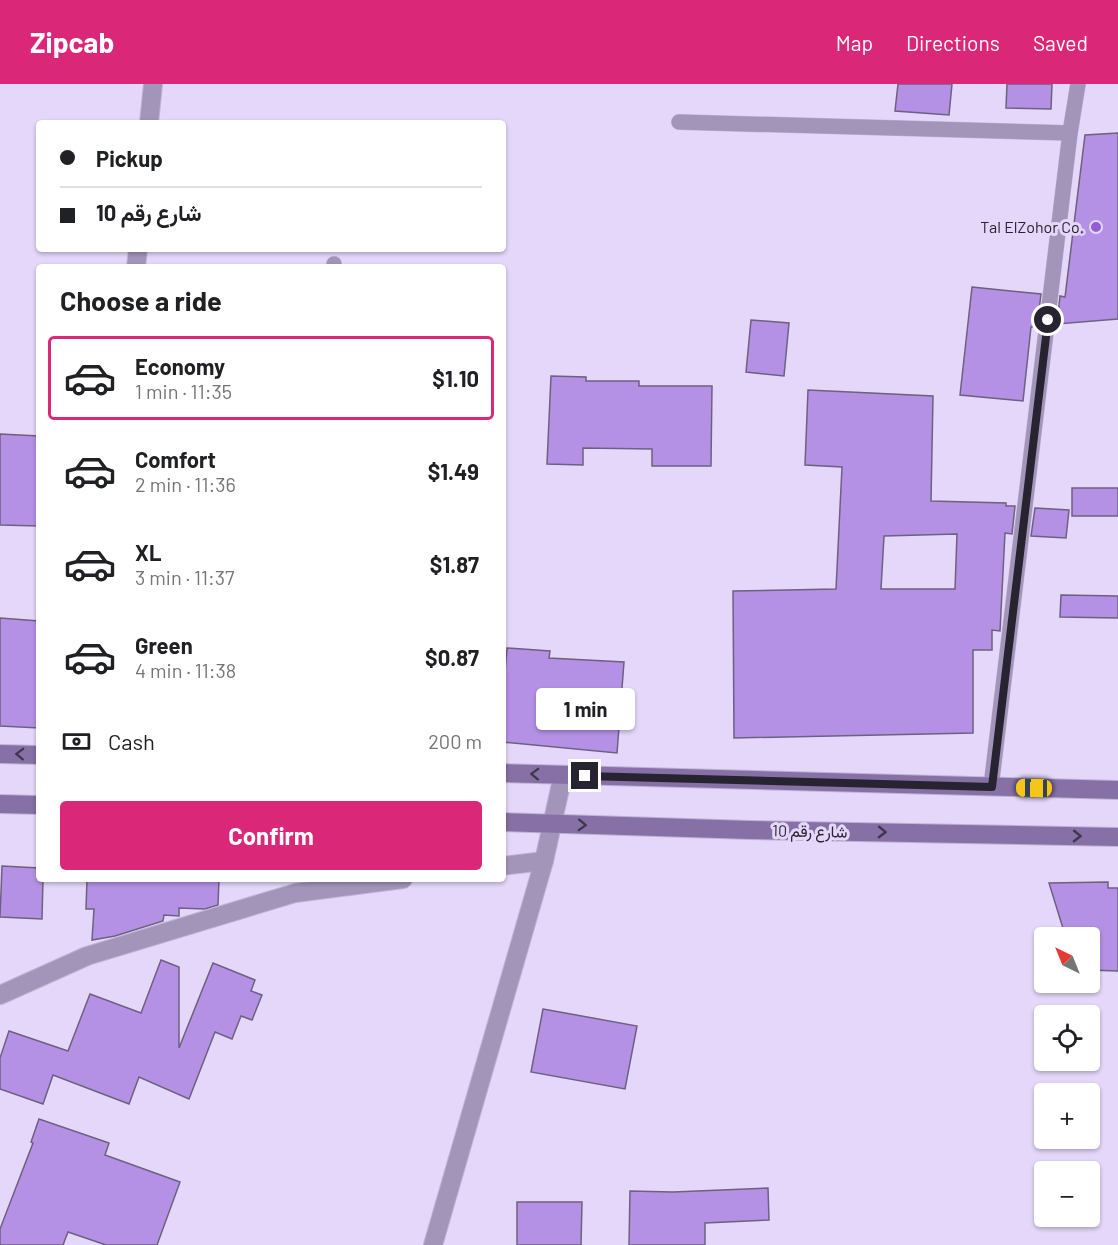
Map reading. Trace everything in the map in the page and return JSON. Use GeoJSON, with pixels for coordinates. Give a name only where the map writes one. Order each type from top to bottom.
{"type":"FeatureCollection","features":[{"type":"Feature","properties":{"kind":"main road"},"geometry":{"type":"LineString","coordinates":[[0,754],[36,755]]}},
{"type":"Feature","properties":{"kind":"main road"},"geometry":{"type":"LineString","coordinates":[[506,773],[1118,790]]}},
{"type":"Feature","properties":{"kind":"main road"},"geometry":{"type":"LineString","coordinates":[[0,804],[36,805]]}},
{"type":"Feature","properties":{"kind":"main road","name":"شارع رقم 10"},"geometry":{"type":"LineString","coordinates":[[506,822],[1118,837]]}},
{"type":"Feature","properties":{"kind":"street"},"geometry":{"type":"LineString","coordinates":[[149,120],[153,84]]}},
{"type":"Feature","properties":{"kind":"street"},"geometry":{"type":"LineString","coordinates":[[433,1245],[544,861],[564,775]]}},
{"type":"Feature","properties":{"kind":"street"},"geometry":{"type":"LineString","coordinates":[[506,866],[544,861]]}},
{"type":"Feature","properties":{"kind":"street"},"geometry":{"type":"LineString","coordinates":[[0,995],[87,956],[295,893],[380,882]]}},
{"type":"Feature","properties":{"kind":"lane"},"geometry":{"type":"LineString","coordinates":[[992,787],[1070,133],[1078,84]]}},
{"type":"Feature","properties":{"kind":"lane"},"geometry":{"type":"LineString","coordinates":[[679,122],[1070,133]]}},
{"type":"Feature","properties":{"kind":"building"},"geometry":{"type":"Polygon","coordinates":[[[898,84],[952,84],[949,115],[895,111],[898,84]]]}},
{"type":"Feature","properties":{"kind":"building"},"geometry":{"type":"Polygon","coordinates":[[[1007,84],[1052,84],[1051,109],[1006,108],[1007,84]]]}},
{"type":"Feature","properties":{"kind":"building","name":"Tal ElZohor Co."},"geometry":{"type":"Polygon","coordinates":[[[1118,133],[1118,319],[1057,324],[1060,296],[1065,297],[1085,135],[1118,133]]]}},
{"type":"Feature","properties":{"kind":"building"},"geometry":{"type":"Polygon","coordinates":[[[972,287],[1041,294],[1037,326],[1031,327],[1023,401],[960,395],[972,287]]]}},
{"type":"Feature","properties":{"kind":"building"},"geometry":{"type":"Polygon","coordinates":[[[751,320],[789,323],[784,376],[746,372],[751,320]]]}},
{"type":"Feature","properties":{"kind":"building"},"geometry":{"type":"Polygon","coordinates":[[[551,376],[586,377],[586,381],[639,381],[639,386],[712,386],[711,466],[652,466],[652,449],[583,448],[583,465],[547,464],[551,376]]]}},
{"type":"Feature","properties":{"kind":"building"},"geometry":{"type":"Polygon","coordinates":[[[808,390],[933,396],[931,501],[1006,503],[1006,506],[1015,506],[1012,534],[1005,533],[1000,631],[992,630],[992,650],[973,650],[973,733],[734,738],[733,591],[836,589],[842,467],[805,465],[808,390]],[[957,534],[884,536],[881,589],[955,589],[957,534]]]}},
{"type":"Feature","properties":{"kind":"building"},"geometry":{"type":"Polygon","coordinates":[[[0,434],[36,436],[36,526],[0,525],[0,434]]]}},
{"type":"Feature","properties":{"kind":"building"},"geometry":{"type":"Polygon","coordinates":[[[1072,488],[1118,488],[1118,516],[1072,516],[1072,488]]]}},
{"type":"Feature","properties":{"kind":"building"},"geometry":{"type":"Polygon","coordinates":[[[1035,508],[1069,510],[1066,538],[1031,536],[1035,508]]]}},
{"type":"Feature","properties":{"kind":"building"},"geometry":{"type":"Polygon","coordinates":[[[1061,595],[1118,596],[1118,618],[1060,617],[1061,595]]]}},
{"type":"Feature","properties":{"kind":"building"},"geometry":{"type":"Polygon","coordinates":[[[0,618],[36,621],[36,728],[0,726],[0,618]]]}},
{"type":"Feature","properties":{"kind":"building"},"geometry":{"type":"Polygon","coordinates":[[[507,648],[550,651],[549,658],[624,662],[617,753],[506,742],[507,648]]]}},
{"type":"Feature","properties":{"kind":"building"},"geometry":{"type":"Polygon","coordinates":[[[2,866],[36,868],[36,882],[43,882],[42,919],[0,917],[2,866]]]}},
{"type":"Feature","properties":{"kind":"building"},"geometry":{"type":"Polygon","coordinates":[[[87,882],[219,882],[218,905],[205,909],[179,908],[179,916],[164,915],[163,921],[115,936],[92,940],[94,909],[86,909],[87,882]]]}},
{"type":"Feature","properties":{"kind":"building"},"geometry":{"type":"Polygon","coordinates":[[[1108,882],[1108,888],[1118,888],[1118,971],[1100,970],[1100,927],[1063,927],[1049,883],[1108,882]]]}},
{"type":"Feature","properties":{"kind":"building"},"geometry":{"type":"Polygon","coordinates":[[[161,960],[179,967],[179,1048],[213,963],[255,980],[251,991],[262,995],[252,1020],[241,1016],[232,1039],[215,1032],[189,1099],[139,1077],[129,1104],[53,1075],[43,1104],[0,1089],[0,1058],[9,1031],[68,1051],[90,994],[141,1013],[161,960]]]}},
{"type":"Feature","properties":{"kind":"building"},"geometry":{"type":"Polygon","coordinates":[[[543,1009],[637,1026],[625,1089],[531,1072],[543,1009]]]}},
{"type":"Feature","properties":{"kind":"building"},"geometry":{"type":"Polygon","coordinates":[[[39,1119],[109,1143],[105,1155],[180,1182],[157,1245],[106,1245],[68,1232],[63,1245],[0,1245],[0,1229],[33,1143],[31,1142],[39,1119]]]}},
{"type":"Feature","properties":{"kind":"building"},"geometry":{"type":"Polygon","coordinates":[[[768,1188],[769,1220],[705,1223],[705,1245],[629,1245],[630,1191],[673,1192],[768,1188]]]}},
{"type":"Feature","properties":{"kind":"building"},"geometry":{"type":"Polygon","coordinates":[[[517,1202],[582,1202],[581,1245],[517,1245],[517,1202]]]}},
{"type":"Feature","properties":{"kind":"place","name":"Tal ElZohor Co."},"geometry":{"type":"Point","coordinates":[1096,227]}},
{"type":"Feature","properties":{"kind":"route"},"geometry":{"type":"LineString","coordinates":[[585,776],[992,787],[1048,320]]}}]}
